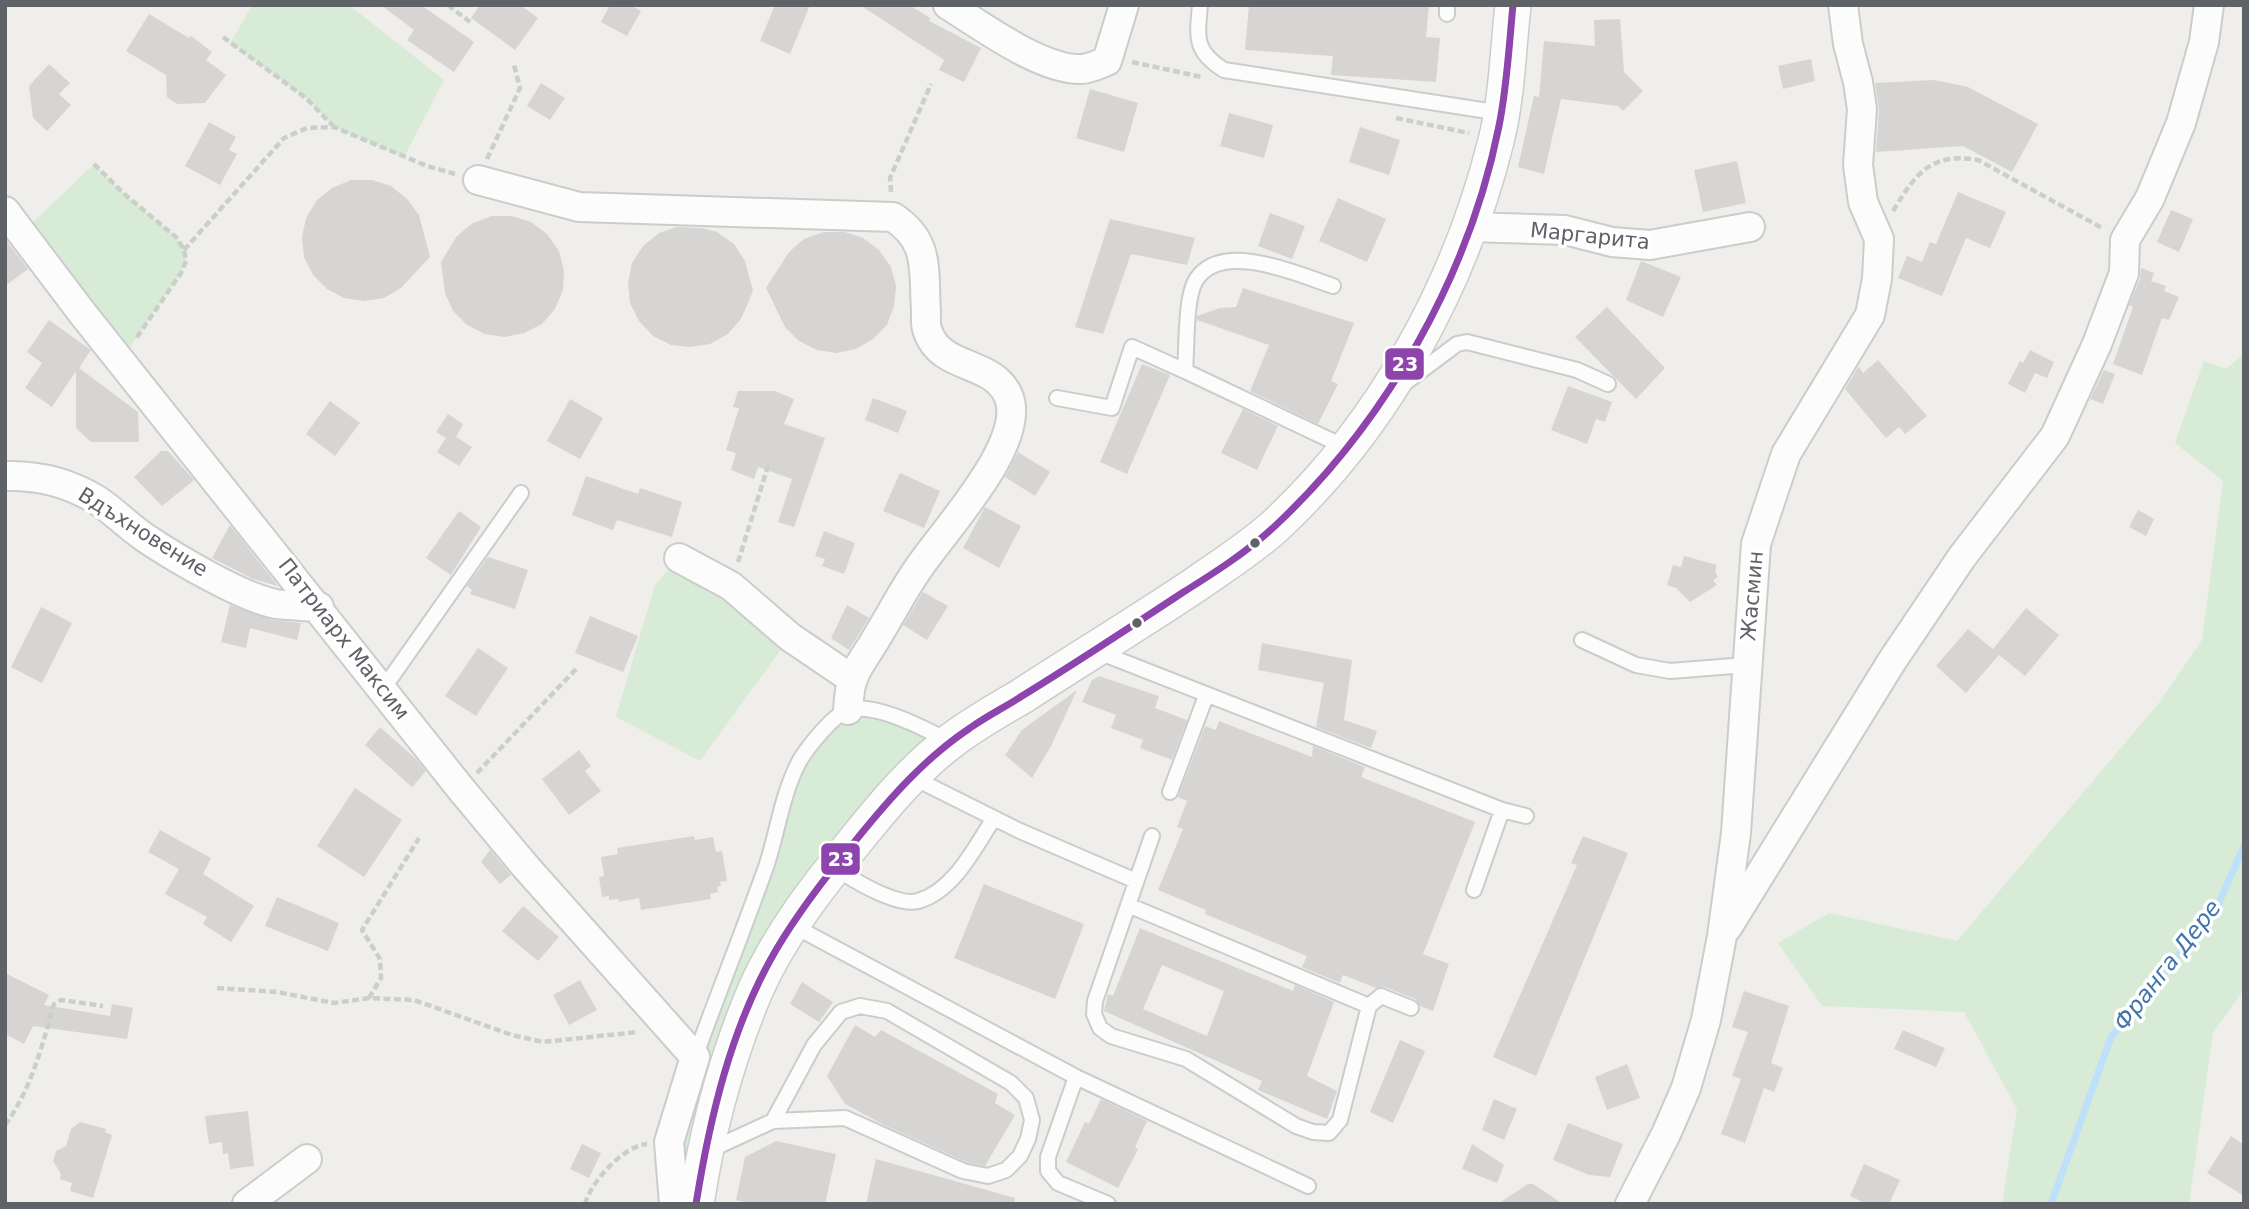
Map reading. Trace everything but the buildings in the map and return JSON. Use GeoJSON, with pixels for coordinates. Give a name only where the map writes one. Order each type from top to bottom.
{"type":"FeatureCollection","features":[{"type":"Feature","properties":{"kind":"street"},"geometry":{"type":"LineString","coordinates":[[948,5],[1035,58],[1064,67],[1082,69],[1107,61],[1124,5]]}},
{"type":"Feature","properties":{"kind":"street"},"geometry":{"type":"LineString","coordinates":[[696,1204],[703,1153],[723,1078],[756,989],[792,925],[878,813],[950,741],[1233,559],[1261,537],[1322,478],[1383,400],[1432,312],[1471,227],[1497,139],[1513,5]]}},
{"type":"Feature","properties":{"kind":"street","name":"Жасмин"},"geometry":{"type":"LineString","coordinates":[[1630,1204],[1686,1088],[1706,1020],[1722,936],[1736,833],[1756,544],[1786,454],[1870,315],[1877,279],[1879,239],[1863,202],[1858,166],[1862,109],[1843,5]]}},
{"type":"Feature","properties":{"kind":"street"},"geometry":{"type":"LineString","coordinates":[[1722,936],[1923,615],[1962,557],[2055,436],[2124,273],[2125,240],[2150,198],[2181,123],[2204,42],[2209,5]]}},
{"type":"Feature","properties":{"kind":"street"},"geometry":{"type":"LineString","coordinates":[[478,180],[579,207],[892,217],[907,227],[921,246],[925,269],[927,331],[937,350],[960,363],[988,373],[1008,394],[1012,411],[1010,428],[972,500],[918,567],[852,679],[848,710]]}},
{"type":"Feature","properties":{"kind":"street","name":"Патриарх Максим"},"geometry":{"type":"LineString","coordinates":[[5,211],[461,789],[525,866],[695,1057]]}},
{"type":"Feature","properties":{"kind":"street","name":"Маргарита"},"geometry":{"type":"LineString","coordinates":[[1471,227],[1565,230],[1612,242],[1650,245],[1750,227]]}},
{"type":"Feature","properties":{"kind":"street","name":"Вдъхновение"},"geometry":{"type":"LineString","coordinates":[[5,476],[35,475],[69,486],[96,500],[147,539],[242,591],[274,603],[319,607]]}},
{"type":"Feature","properties":{"kind":"street"},"geometry":{"type":"LineString","coordinates":[[679,558],[731,586],[790,637],[852,679]]}},
{"type":"Feature","properties":{"kind":"street"},"geometry":{"type":"LineString","coordinates":[[674,1204],[668,1142],[695,1057]]}},
{"type":"Feature","properties":{"kind":"street"},"geometry":{"type":"LineString","coordinates":[[247,1204],[307,1158]]}},
{"type":"Feature","properties":{"kind":"lane"},"geometry":{"type":"LineString","coordinates":[[1200,5],[1199,43],[1206,59],[1224,70],[1501,113]]}},
{"type":"Feature","properties":{"kind":"lane"},"geometry":{"type":"LineString","coordinates":[[1185,371],[1190,296],[1196,280],[1204,271],[1226,262],[1251,260],[1333,286]]}},
{"type":"Feature","properties":{"kind":"lane"},"geometry":{"type":"LineString","coordinates":[[1383,400],[1457,344],[1467,342],[1577,370],[1608,384]]}},
{"type":"Feature","properties":{"kind":"lane"},"geometry":{"type":"LineString","coordinates":[[1057,398],[1112,408],[1132,347],[1348,448]]}},
{"type":"Feature","properties":{"kind":"lane"},"geometry":{"type":"LineString","coordinates":[[383,689],[521,493]]}},
{"type":"Feature","properties":{"kind":"lane"},"geometry":{"type":"LineString","coordinates":[[1582,640],[1636,665],[1670,671],[1746,665]]}},
{"type":"Feature","properties":{"kind":"lane"},"geometry":{"type":"LineString","coordinates":[[1093,650],[1502,810],[1526,816]]}},
{"type":"Feature","properties":{"kind":"lane"},"geometry":{"type":"LineString","coordinates":[[1170,792],[1206,696]]}},
{"type":"Feature","properties":{"kind":"lane"},"geometry":{"type":"LineString","coordinates":[[695,1057],[766,864],[787,788],[801,758],[831,722],[848,710],[873,711],[902,718],[950,741]]}},
{"type":"Feature","properties":{"kind":"lane"},"geometry":{"type":"LineString","coordinates":[[912,777],[994,818],[1136,881]]}},
{"type":"Feature","properties":{"kind":"lane"},"geometry":{"type":"LineString","coordinates":[[1474,890],[1502,810]]}},
{"type":"Feature","properties":{"kind":"lane"},"geometry":{"type":"LineString","coordinates":[[834,867],[858,884],[892,897],[916,902],[938,891],[960,868],[994,818]]}},
{"type":"Feature","properties":{"kind":"lane"},"geometry":{"type":"LineString","coordinates":[[1152,836],[1095,1000],[1094,1014],[1100,1028],[1111,1035],[1186,1059],[1296,1126],[1313,1132],[1329,1133],[1340,1121],[1369,1006],[1381,996],[1411,1008]]}},
{"type":"Feature","properties":{"kind":"lane"},"geometry":{"type":"LineString","coordinates":[[1128,905],[1369,1006]]}},
{"type":"Feature","properties":{"kind":"lane"},"geometry":{"type":"LineString","coordinates":[[792,925],[1076,1077],[1308,1186]]}},
{"type":"Feature","properties":{"kind":"lane"},"geometry":{"type":"LineString","coordinates":[[703,1153],[773,1121],[845,1118],[963,1171],[988,1176],[1006,1170],[1020,1156],[1028,1139],[1032,1120],[1026,1098],[1011,1083],[887,1011],[860,1006],[841,1012],[814,1045],[773,1121]]}},
{"type":"Feature","properties":{"kind":"lane"},"geometry":{"type":"LineString","coordinates":[[1076,1077],[1048,1157],[1048,1171],[1058,1183],[1108,1204]]}},
{"type":"Feature","properties":{"kind":"path"},"geometry":{"type":"LineString","coordinates":[[447,5],[470,22]]}},
{"type":"Feature","properties":{"kind":"path"},"geometry":{"type":"LineString","coordinates":[[223,37],[306,98],[334,127],[427,166],[478,180],[520,88],[514,65]]}},
{"type":"Feature","properties":{"kind":"path"},"geometry":{"type":"LineString","coordinates":[[892,217],[890,178],[931,84]]}},
{"type":"Feature","properties":{"kind":"path"},"geometry":{"type":"LineString","coordinates":[[184,250],[284,138],[307,128],[334,127]]}},
{"type":"Feature","properties":{"kind":"path"},"geometry":{"type":"LineString","coordinates":[[1879,239],[1882,229],[1910,182],[1930,163],[1958,156],[1978,160],[2125,240]]}},
{"type":"Feature","properties":{"kind":"path"},"geometry":{"type":"LineString","coordinates":[[94,164],[123,193],[177,238],[184,250],[186,261],[181,273],[121,360]]}},
{"type":"Feature","properties":{"kind":"path"},"geometry":{"type":"LineString","coordinates":[[731,586],[768,466]]}},
{"type":"Feature","properties":{"kind":"path"},"geometry":{"type":"LineString","coordinates":[[461,789],[577,668]]}},
{"type":"Feature","properties":{"kind":"path"},"geometry":{"type":"LineString","coordinates":[[369,998],[381,978],[380,959],[362,930],[419,838]]}},
{"type":"Feature","properties":{"kind":"path"},"geometry":{"type":"LineString","coordinates":[[217,988],[277,992],[334,1003],[369,998],[414,1000],[512,1035],[543,1042],[671,1030]]}},
{"type":"Feature","properties":{"kind":"path"},"geometry":{"type":"LineString","coordinates":[[5,1125],[35,1069],[54,1004],[61,1000],[103,1006]]}},
{"type":"Feature","properties":{"kind":"path"},"geometry":{"type":"LineString","coordinates":[[585,1204],[588,1192],[612,1163],[640,1144],[668,1142]]}},
{"type":"Feature","properties":{"kind":"green space"},"geometry":{"type":"Polygon","coordinates":[[[349,5],[444,80],[404,157],[334,127],[306,98],[230,43],[252,6],[349,5]]]}},
{"type":"Feature","properties":{"kind":"green space"},"geometry":{"type":"Polygon","coordinates":[[[94,164],[123,193],[177,238],[184,250],[186,261],[181,273],[121,360],[22,233],[94,164]]]}},
{"type":"Feature","properties":{"kind":"green space"},"geometry":{"type":"Polygon","coordinates":[[[2244,354],[2244,989],[2213,1033],[2189,1204],[2002,1204],[2017,1109],[1964,1012],[1822,1006],[1778,943],[1829,913],[1957,941],[2159,703],[2202,640],[2223,481],[2175,443],[2204,361],[2226,369],[2244,354]]]}},
{"type":"Feature","properties":{"kind":"green space"},"geometry":{"type":"Polygon","coordinates":[[[679,558],[790,637],[700,761],[616,717],[655,585],[679,558]]]}},
{"type":"Feature","properties":{"kind":"green space"},"geometry":{"type":"Polygon","coordinates":[[[873,711],[939,736],[803,886],[674,1204],[695,1057],[787,788],[831,722],[873,711]]]}},
{"type":"Feature","properties":{"kind":"waterway","name":"Франга Дере"},"geometry":{"type":"LineString","coordinates":[[2051,1204],[2111,1037],[2216,909],[2244,846]]}},
{"type":"Feature","properties":{"kind":"transit line","name":"23"},"geometry":{"type":"LineString","coordinates":[[696,1204],[724,1073],[760,979],[804,907],[882,809],[923,766],[976,724],[1218,570],[1264,536],[1315,485],[1353,441],[1387,393],[1444,291],[1467,237],[1485,182],[1502,111],[1513,5]]}}]}
